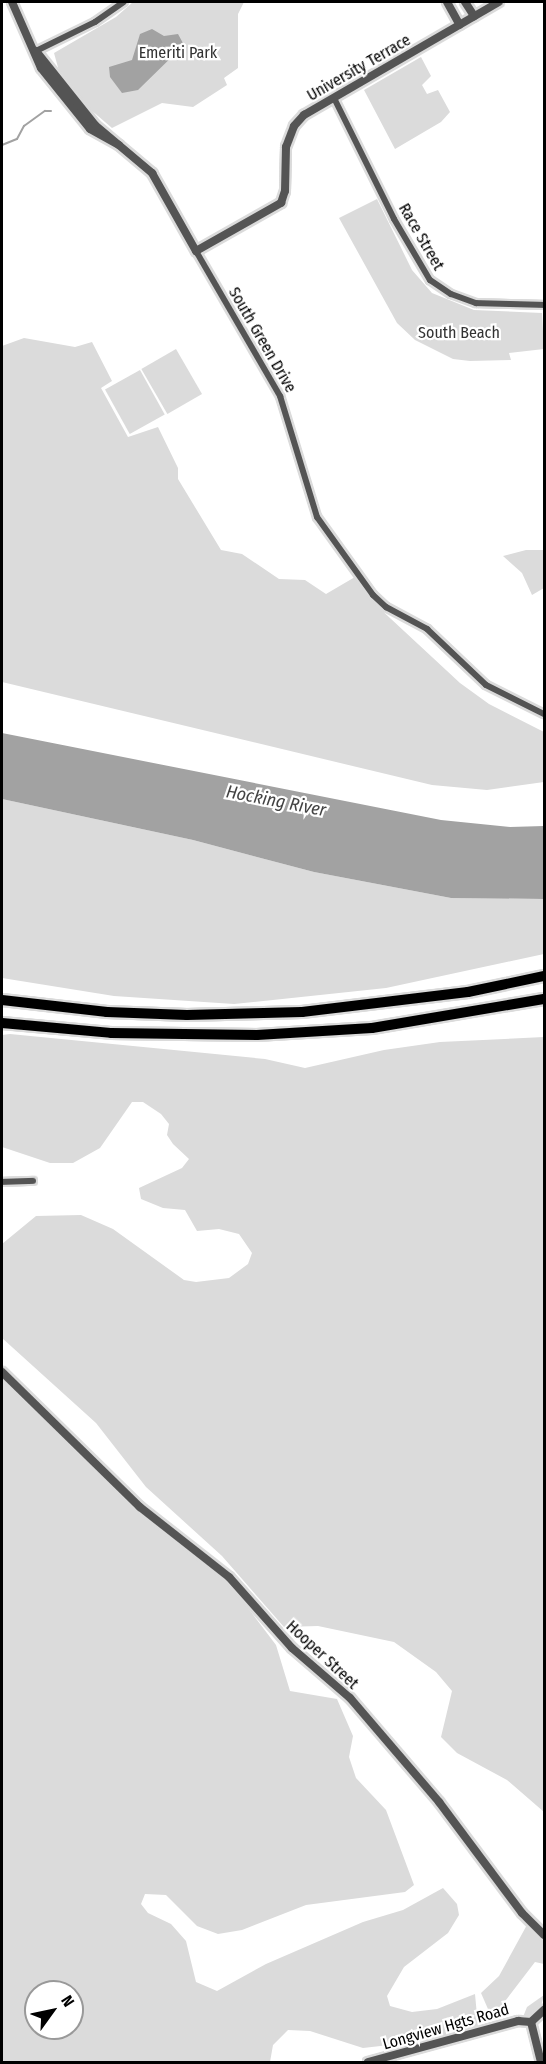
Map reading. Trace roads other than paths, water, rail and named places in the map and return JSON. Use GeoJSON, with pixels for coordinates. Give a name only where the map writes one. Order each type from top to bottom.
{"type":"FeatureCollection","features":[{"type":"Feature","properties":{"kind":"highway"},"geometry":{"type":"LineString","coordinates":[[2,1000],[108,1012],[187,1015],[302,1012],[456,994],[544,976]]}},
{"type":"Feature","properties":{"kind":"highway"},"geometry":{"type":"LineString","coordinates":[[2,1023],[111,1033],[258,1035],[372,1028],[544,999]]}},
{"type":"Feature","properties":{"kind":"street","name":"South Green Drive"},"geometry":{"type":"LineString","coordinates":[[12,2],[36,51],[94,124],[157,180],[280,396],[317,517],[373,595],[386,607],[427,629],[480,681],[544,714]]}},
{"type":"Feature","properties":{"kind":"street"},"geometry":{"type":"LineString","coordinates":[[36,51],[95,22],[124,2]]}},
{"type":"Feature","properties":{"kind":"street"},"geometry":{"type":"LineString","coordinates":[[447,2],[460,25]]}},
{"type":"Feature","properties":{"kind":"street"},"geometry":{"type":"LineString","coordinates":[[465,2],[474,16]]}},
{"type":"Feature","properties":{"kind":"street","name":"University Terrace"},"geometry":{"type":"LineString","coordinates":[[196,251],[278,207],[285,191],[286,147],[294,126],[304,115],[499,2]]}},
{"type":"Feature","properties":{"kind":"street","name":"Race Street"},"geometry":{"type":"LineString","coordinates":[[334,99],[394,219],[430,280],[451,294],[476,303],[544,305]]}},
{"type":"Feature","properties":{"kind":"street"},"geometry":{"type":"LineString","coordinates":[[2,1182],[33,1181]]}},
{"type":"Feature","properties":{"kind":"street","name":"Hooper Street"},"geometry":{"type":"LineString","coordinates":[[2,1372],[157,1522],[229,1576],[292,1648],[350,1698],[439,1802],[522,1913],[544,1935]]}},
{"type":"Feature","properties":{"kind":"street"},"geometry":{"type":"LineString","coordinates":[[541,2062],[531,2022],[544,2010]]}},
{"type":"Feature","properties":{"kind":"street","name":"Longview Hgts Road"},"geometry":{"type":"LineString","coordinates":[[368,2062],[518,2021],[531,2022]]}},
{"type":"Feature","properties":{"kind":"water"},"geometry":{"type":"Polygon","coordinates":[[[152,29],[164,36],[178,34],[184,45],[138,90],[122,93],[110,77],[109,67],[132,60],[140,34],[152,29]]]}},
{"type":"Feature","properties":{"kind":"water","name":"Hocking River"},"geometry":{"type":"Polygon","coordinates":[[[2,733],[441,820],[510,827],[544,826],[544,899],[451,898],[314,872],[193,840],[2,799],[2,733]]]}},
{"type":"Feature","properties":{"kind":"waterway"},"geometry":{"type":"LineString","coordinates":[[2,145],[17,139],[24,126],[45,111],[51,111]]}},
{"type":"Feature","properties":{"kind":"park label","name":"Emeriti Park"},"geometry":{"type":"Point","coordinates":[178,53]}},
{"type":"Feature","properties":{"kind":"park label","name":"South Beach"},"geometry":{"type":"Point","coordinates":[459,333]}}]}
